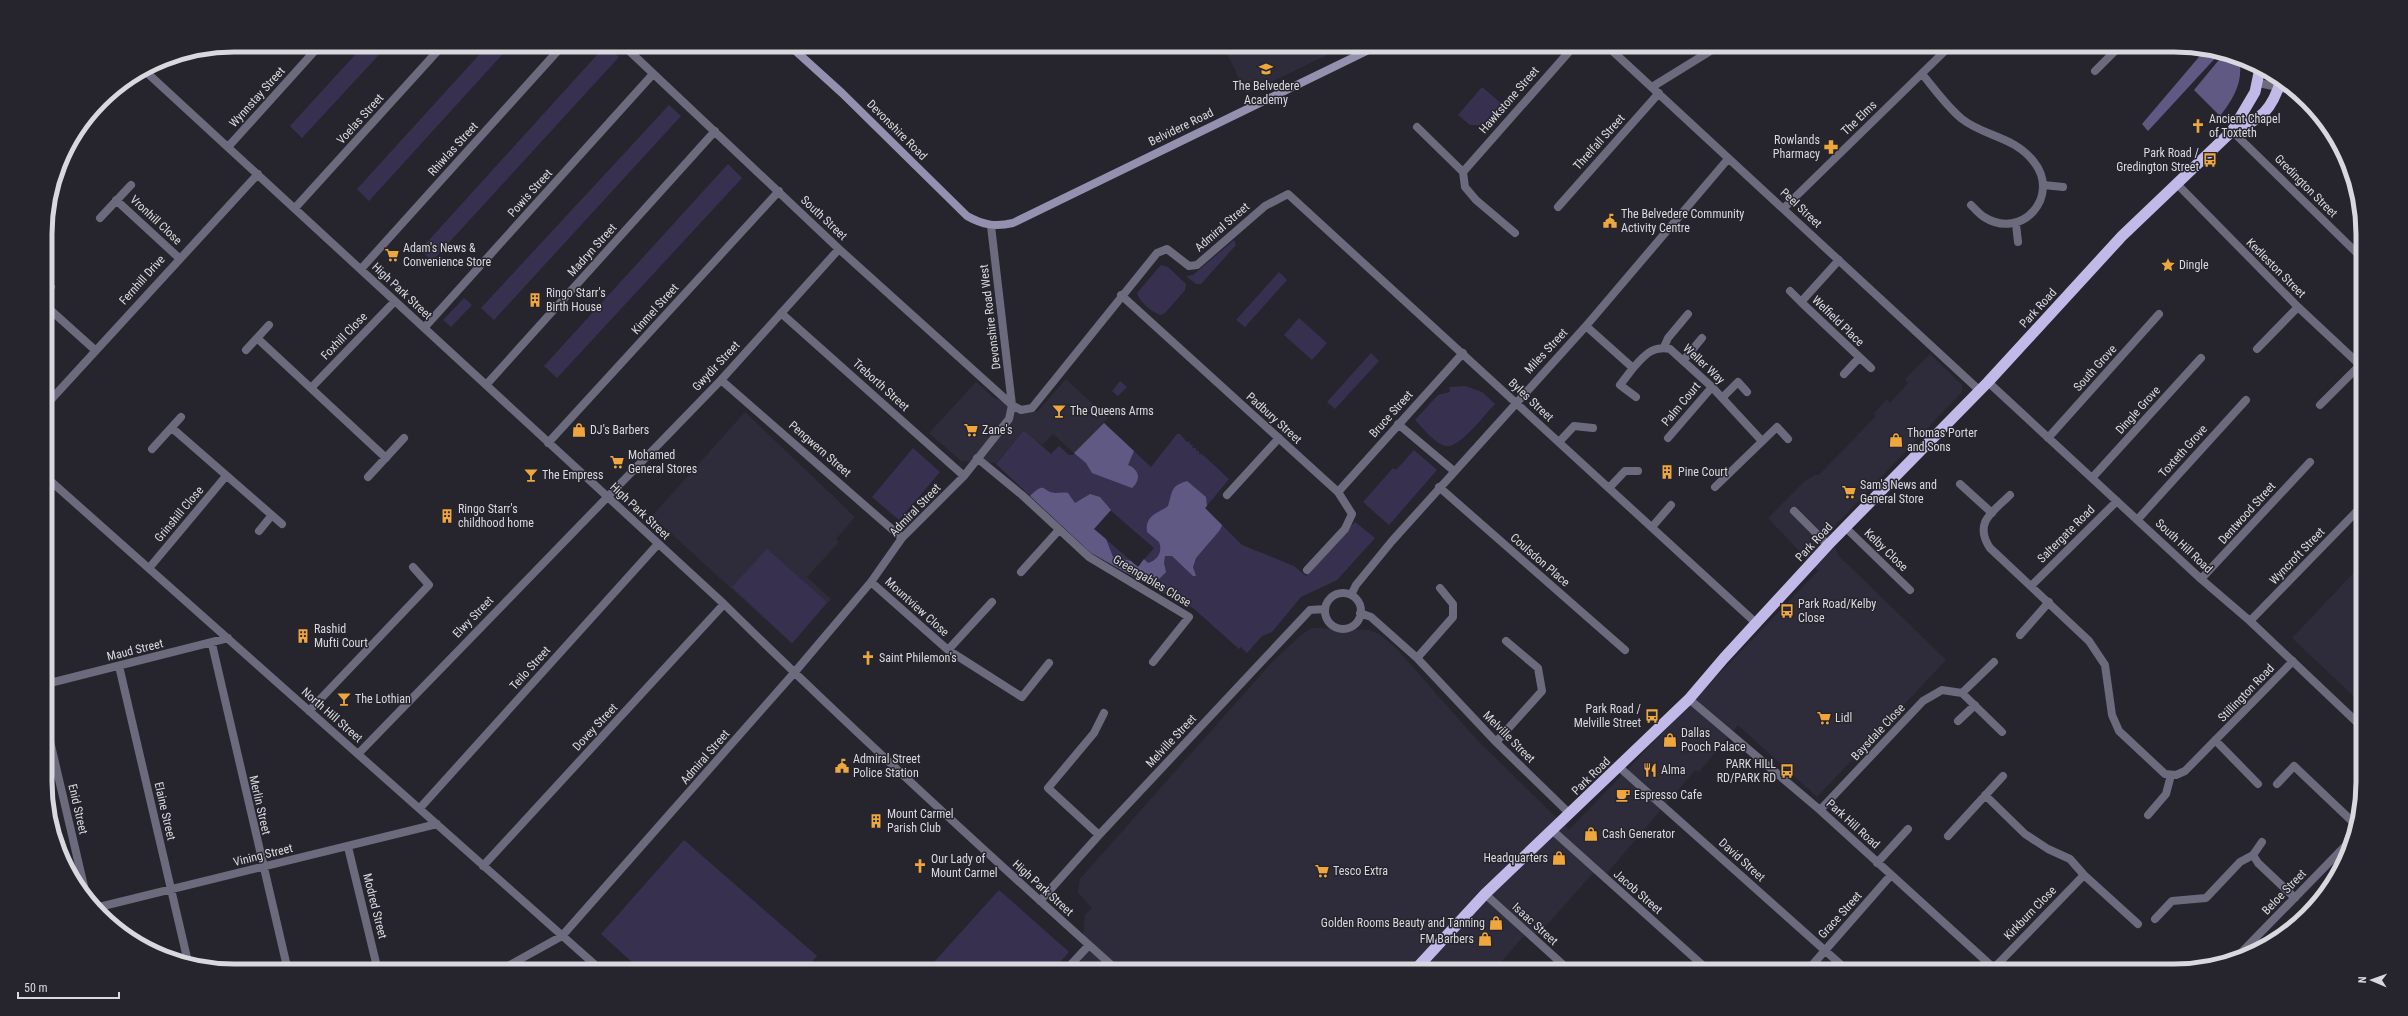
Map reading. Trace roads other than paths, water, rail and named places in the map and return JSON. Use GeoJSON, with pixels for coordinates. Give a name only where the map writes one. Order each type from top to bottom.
{"type":"FeatureCollection","features":[{"type":"Feature","properties":{"kind":"highway","name":"Park Road"},"geometry":{"type":"LineString","coordinates":[[1424,964],[1485,894],[1689,699],[1828,545],[1988,382],[2122,236],[2232,131],[2259,83],[2260,74]]}},
{"type":"Feature","properties":{"kind":"highway","name":"Park Road"},"geometry":{"type":"LineString","coordinates":[[2232,131],[2254,123],[2270,105],[2279,86]]}},
{"type":"Feature","properties":{"kind":"main road","name":"Devonshire Road"},"geometry":{"type":"LineString","coordinates":[[797,52],[842,93],[967,216],[980,223],[991,226]]}},
{"type":"Feature","properties":{"kind":"main road","name":"Belvidere Road"},"geometry":{"type":"LineString","coordinates":[[991,226],[1013,223],[1366,52]]}},
{"type":"Feature","properties":{"kind":"street","name":"Wynnstay Street"},"geometry":{"type":"LineString","coordinates":[[228,147],[314,52]]}},
{"type":"Feature","properties":{"kind":"street","name":"Voelas Street"},"geometry":{"type":"LineString","coordinates":[[295,208],[437,52]]}},
{"type":"Feature","properties":{"kind":"street","name":"Rhiwlas Street"},"geometry":{"type":"LineString","coordinates":[[361,269],[557,52]]}},
{"type":"Feature","properties":{"kind":"street","name":"South Street"},"geometry":{"type":"LineString","coordinates":[[630,52],[839,248],[1012,405]]}},
{"type":"Feature","properties":{"kind":"street","name":"Hawkstone Street"},"geometry":{"type":"LineString","coordinates":[[1463,172],[1569,52]]}},
{"type":"Feature","properties":{"kind":"street","name":"Peel Street"},"geometry":{"type":"LineString","coordinates":[[1614,52],[1979,390]]}},
{"type":"Feature","properties":{"kind":"street"},"geometry":{"type":"LineString","coordinates":[[1652,87],[1709,52]]}},
{"type":"Feature","properties":{"kind":"street","name":"The Elms"},"geometry":{"type":"LineString","coordinates":[[1784,208],[1944,52]]}},
{"type":"Feature","properties":{"kind":"street"},"geometry":{"type":"LineString","coordinates":[[2095,71],[2114,52]]}},
{"type":"Feature","properties":{"kind":"street","name":"High Park Street"},"geometry":{"type":"LineString","coordinates":[[149,73],[724,604],[794,673],[1110,964]]}},
{"type":"Feature","properties":{"kind":"street","name":"Powis Street"},"geometry":{"type":"LineString","coordinates":[[424,328],[654,74]]}},
{"type":"Feature","properties":{"kind":"street"},"geometry":{"type":"LineString","coordinates":[[1922,74],[1961,119],[1993,135],[2008,140],[2022,150],[2034,162],[2044,186],[2036,209],[2028,218],[2016,224],[1994,222],[1983,217],[1971,205]]}},
{"type":"Feature","properties":{"kind":"street"},"geometry":{"type":"LineString","coordinates":[[2259,83],[2275,83]]}},
{"type":"Feature","properties":{"kind":"street","name":"Threlfall Street"},"geometry":{"type":"LineString","coordinates":[[1558,207],[1659,93]]}},
{"type":"Feature","properties":{"kind":"street"},"geometry":{"type":"LineString","coordinates":[[1417,127],[1463,172],[1465,187],[1476,200],[1515,233]]}},
{"type":"Feature","properties":{"kind":"street","name":"Madryn Street"},"geometry":{"type":"LineString","coordinates":[[486,385],[715,131]]}},
{"type":"Feature","properties":{"kind":"street","name":"Gredington Street"},"geometry":{"type":"LineString","coordinates":[[2232,131],[2356,252]]}},
{"type":"Feature","properties":{"kind":"street","name":"Miles Street"},"geometry":{"type":"LineString","coordinates":[[1351,595],[1356,585],[1439,487],[1586,326],[1728,159]]}},
{"type":"Feature","properties":{"kind":"street","name":"Fernhill Drive"},"geometry":{"type":"LineString","coordinates":[[52,398],[179,258],[258,174]]}},
{"type":"Feature","properties":{"kind":"street","name":"Kedleston Street"},"geometry":{"type":"LineString","coordinates":[[2177,184],[2298,307],[2356,359]]}},
{"type":"Feature","properties":{"kind":"street","name":"Vronhill Close"},"geometry":{"type":"LineString","coordinates":[[100,218],[131,185]]}},
{"type":"Feature","properties":{"kind":"street"},"geometry":{"type":"LineString","coordinates":[[2044,186],[2063,187]]}},
{"type":"Feature","properties":{"kind":"street","name":"Kinmel Street"},"geometry":{"type":"LineString","coordinates":[[548,443],[779,191]]}},
{"type":"Feature","properties":{"kind":"street","name":"Admiral Street"},"geometry":{"type":"LineString","coordinates":[[512,964],[562,936],[794,673],[870,582],[902,538],[964,476],[1010,419],[1012,405],[1021,410],[1032,408],[1121,295],[1157,253],[1166,250],[1189,266],[1197,265],[1265,206],[1288,194]]}},
{"type":"Feature","properties":{"kind":"street","name":"Byles Street"},"geometry":{"type":"LineString","coordinates":[[1288,194],[1756,623]]}},
{"type":"Feature","properties":{"kind":"street","name":"Vronhill Close"},"geometry":{"type":"LineString","coordinates":[[116,200],[179,258]]}},
{"type":"Feature","properties":{"kind":"street"},"geometry":{"type":"LineString","coordinates":[[2016,224],[2018,242]]}},
{"type":"Feature","properties":{"kind":"street","name":"Devonshire Road West"},"geometry":{"type":"LineString","coordinates":[[991,226],[1012,405]]}},
{"type":"Feature","properties":{"kind":"street","name":"Gwydir Street"},"geometry":{"type":"LineString","coordinates":[[606,496],[721,380],[839,248]]}},
{"type":"Feature","properties":{"kind":"street","name":"Welfield Place"},"geometry":{"type":"LineString","coordinates":[[1801,302],[1839,260]]}},
{"type":"Feature","properties":{"kind":"street","name":"Welfield Place"},"geometry":{"type":"LineString","coordinates":[[1790,292],[1871,368]]}},
{"type":"Feature","properties":{"kind":"street","name":"Padbury Street"},"geometry":{"type":"LineString","coordinates":[[1121,295],[1338,492],[1352,514],[1345,528],[1307,570]]}},
{"type":"Feature","properties":{"kind":"street","name":"Foxhill Close"},"geometry":{"type":"LineString","coordinates":[[311,388],[395,301]]}},
{"type":"Feature","properties":{"kind":"street"},"geometry":{"type":"LineString","coordinates":[[2257,349],[2298,307]]}},
{"type":"Feature","properties":{"kind":"street"},"geometry":{"type":"LineString","coordinates":[[52,311],[95,350]]}},
{"type":"Feature","properties":{"kind":"street","name":"Treborth Street"},"geometry":{"type":"LineString","coordinates":[[781,313],[964,476]]}},
{"type":"Feature","properties":{"kind":"street"},"geometry":{"type":"LineString","coordinates":[[1664,347],[1668,338],[1688,314]]}},
{"type":"Feature","properties":{"kind":"street","name":"South Grove"},"geometry":{"type":"LineString","coordinates":[[2048,438],[2159,314]]}},
{"type":"Feature","properties":{"kind":"street"},"geometry":{"type":"LineString","coordinates":[[246,350],[269,325]]}},
{"type":"Feature","properties":{"kind":"street"},"geometry":{"type":"LineString","coordinates":[[1586,326],[1633,368]]}},
{"type":"Feature","properties":{"kind":"street"},"geometry":{"type":"LineString","coordinates":[[257,338],[386,458]]}},
{"type":"Feature","properties":{"kind":"street"},"geometry":{"type":"LineString","coordinates":[[1683,361],[1702,338]]}},
{"type":"Feature","properties":{"kind":"street","name":"Weller Way"},"geometry":{"type":"LineString","coordinates":[[1636,397],[1620,385],[1650,350],[1664,347],[1670,349],[1712,386],[1761,440]]}},
{"type":"Feature","properties":{"kind":"street","name":"Bruce Street"},"geometry":{"type":"LineString","coordinates":[[1338,492],[1463,353]]}},
{"type":"Feature","properties":{"kind":"street","name":"Welfield Place"},"geometry":{"type":"LineString","coordinates":[[1844,374],[1860,358]]}},
{"type":"Feature","properties":{"kind":"street","name":"Dingle Grove"},"geometry":{"type":"LineString","coordinates":[[2092,478],[2201,358]]}},
{"type":"Feature","properties":{"kind":"street"},"geometry":{"type":"LineString","coordinates":[[2320,405],[2356,369]]}},
{"type":"Feature","properties":{"kind":"street","name":"Pengwern Street"},"geometry":{"type":"LineString","coordinates":[[721,380],[902,538]]}},
{"type":"Feature","properties":{"kind":"street"},"geometry":{"type":"LineString","coordinates":[[1722,398],[1738,382],[1747,392]]}},
{"type":"Feature","properties":{"kind":"street","name":"South Hill Road"},"geometry":{"type":"LineString","coordinates":[[1988,382],[2138,519],[2201,579],[2250,621],[2356,721]]}},
{"type":"Feature","properties":{"kind":"street","name":"Palm Court"},"geometry":{"type":"LineString","coordinates":[[1668,438],[1712,386]]}},
{"type":"Feature","properties":{"kind":"street","name":"Toxteth Grove"},"geometry":{"type":"LineString","coordinates":[[2138,519],[2246,400]]}},
{"type":"Feature","properties":{"kind":"street"},"geometry":{"type":"LineString","coordinates":[[152,449],[181,417]]}},
{"type":"Feature","properties":{"kind":"street"},"geometry":{"type":"LineString","coordinates":[[1398,424],[1454,471]]}},
{"type":"Feature","properties":{"kind":"street"},"geometry":{"type":"LineString","coordinates":[[1559,442],[1574,426],[1593,428]]}},
{"type":"Feature","properties":{"kind":"street"},"geometry":{"type":"LineString","coordinates":[[1715,487],[1761,440],[1777,427],[1788,439]]}},
{"type":"Feature","properties":{"kind":"street"},"geometry":{"type":"LineString","coordinates":[[172,428],[282,524]]}},
{"type":"Feature","properties":{"kind":"street"},"geometry":{"type":"LineString","coordinates":[[368,477],[404,438]]}},
{"type":"Feature","properties":{"kind":"street"},"geometry":{"type":"LineString","coordinates":[[1227,495],[1279,438]]}},
{"type":"Feature","properties":{"kind":"street","name":"Greengables Close"},"geometry":{"type":"LineString","coordinates":[[977,458],[1022,495],[1058,531],[1089,557],[1189,617],[1153,662]]}},
{"type":"Feature","properties":{"kind":"street","name":"Dentwood Street"},"geometry":{"type":"LineString","coordinates":[[2201,579],[2310,462]]}},
{"type":"Feature","properties":{"kind":"street"},"geometry":{"type":"LineString","coordinates":[[1609,488],[1625,471],[1638,471]]}},
{"type":"Feature","properties":{"kind":"street","name":"Grinshill Close"},"geometry":{"type":"LineString","coordinates":[[150,567],[226,476]]}},
{"type":"Feature","properties":{"kind":"street","name":"North Hill Street"},"geometry":{"type":"LineString","coordinates":[[52,482],[150,567],[594,964]]}},
{"type":"Feature","properties":{"kind":"street"},"geometry":{"type":"LineString","coordinates":[[1960,484],[1992,513]]}},
{"type":"Feature","properties":{"kind":"street","name":"Coulsdon Place"},"geometry":{"type":"LineString","coordinates":[[1439,487],[1625,650]]}},
{"type":"Feature","properties":{"kind":"street"},"geometry":{"type":"LineString","coordinates":[[2010,495],[1984,521],[1983,531],[1985,540],[1990,548],[2032,585],[2089,641],[2105,665],[2112,715],[2119,731],[2165,774],[2171,775],[2166,794],[2148,815]]}},
{"type":"Feature","properties":{"kind":"street","name":"Elwy Street"},"geometry":{"type":"LineString","coordinates":[[358,754],[606,496]]}},
{"type":"Feature","properties":{"kind":"street","name":"Saltergate Road"},"geometry":{"type":"LineString","coordinates":[[2032,585],[2117,501]]}},
{"type":"Feature","properties":{"kind":"street"},"geometry":{"type":"LineString","coordinates":[[1652,527],[1671,505]]}},
{"type":"Feature","properties":{"kind":"street"},"geometry":{"type":"LineString","coordinates":[[1794,511],[1828,545]]}},
{"type":"Feature","properties":{"kind":"street","name":"Wyncroft Street"},"geometry":{"type":"LineString","coordinates":[[2250,621],[2356,512]]}},
{"type":"Feature","properties":{"kind":"street"},"geometry":{"type":"LineString","coordinates":[[258,531],[272,515]]}},
{"type":"Feature","properties":{"kind":"street","name":"Kelby Close"},"geometry":{"type":"LineString","coordinates":[[1845,527],[1910,590]]}},
{"type":"Feature","properties":{"kind":"street"},"geometry":{"type":"LineString","coordinates":[[1021,572],[1058,531]]}},
{"type":"Feature","properties":{"kind":"street","name":"Teilo Street"},"geometry":{"type":"LineString","coordinates":[[420,808],[658,544]]}},
{"type":"Feature","properties":{"kind":"street"},"geometry":{"type":"LineString","coordinates":[[309,710],[429,585],[413,567]]}},
{"type":"Feature","properties":{"kind":"street","name":"Mountview Close"},"geometry":{"type":"LineString","coordinates":[[870,582],[948,650],[1022,696],[1049,663]]}},
{"type":"Feature","properties":{"kind":"street"},"geometry":{"type":"LineString","coordinates":[[1417,658],[1453,617],[1453,604],[1440,588]]}},
{"type":"Feature","properties":{"kind":"street"},"geometry":{"type":"LineString","coordinates":[[1336,595],[1351,595],[1357,602],[1360,613],[1355,624],[1350,628],[1340,629],[1328,621],[1325,609],[1327,603],[1336,595]]}},
{"type":"Feature","properties":{"kind":"street","name":"Mountview Close"},"geometry":{"type":"LineString","coordinates":[[948,650],[992,602]]}},
{"type":"Feature","properties":{"kind":"street"},"geometry":{"type":"LineString","coordinates":[[2020,635],[2049,602]]}},
{"type":"Feature","properties":{"kind":"street","name":"Dovey Street"},"geometry":{"type":"LineString","coordinates":[[483,866],[724,604]]}},
{"type":"Feature","properties":{"kind":"street","name":"Melville Street"},"geometry":{"type":"LineString","coordinates":[[1040,901],[1098,835],[1310,610],[1325,609]]}},
{"type":"Feature","properties":{"kind":"street","name":"Melville Street"},"geometry":{"type":"LineString","coordinates":[[1360,613],[1371,617],[1417,658],[1496,742],[1570,814]]}},
{"type":"Feature","properties":{"kind":"street","name":"Maud Street"},"geometry":{"type":"LineString","coordinates":[[52,683],[212,644],[228,638]]}},
{"type":"Feature","properties":{"kind":"street"},"geometry":{"type":"LineString","coordinates":[[1496,742],[1542,691],[1538,668],[1506,641]]}},
{"type":"Feature","properties":{"kind":"street","name":"Merlin Street"},"geometry":{"type":"LineString","coordinates":[[212,644],[262,868],[286,964]]}},
{"type":"Feature","properties":{"kind":"street","name":"Stillington Road"},"geometry":{"type":"LineString","coordinates":[[2171,775],[2185,771],[2293,661]]}},
{"type":"Feature","properties":{"kind":"street"},"geometry":{"type":"LineString","coordinates":[[1994,662],[1962,693],[2002,732]]}},
{"type":"Feature","properties":{"kind":"street","name":"Elaine Street"},"geometry":{"type":"LineString","coordinates":[[119,666],[187,958]]}},
{"type":"Feature","properties":{"kind":"street","name":"Baysdale Close"},"geometry":{"type":"LineString","coordinates":[[1820,810],[1923,701],[1942,690],[1962,693]]}},
{"type":"Feature","properties":{"kind":"street","name":"Park Hill Road"},"geometry":{"type":"LineString","coordinates":[[1689,699],[1820,810],[1990,964]]}},
{"type":"Feature","properties":{"kind":"street"},"geometry":{"type":"LineString","coordinates":[[1958,721],[1974,705]]}},
{"type":"Feature","properties":{"kind":"street"},"geometry":{"type":"LineString","coordinates":[[1098,835],[1048,788],[1094,733],[1104,714]]}},
{"type":"Feature","properties":{"kind":"street"},"geometry":{"type":"LineString","coordinates":[[2215,740],[2258,784]]}},
{"type":"Feature","properties":{"kind":"street","name":"Enid Street"},"geometry":{"type":"LineString","coordinates":[[52,750],[83,884]]}},
{"type":"Feature","properties":{"kind":"street"},"geometry":{"type":"LineString","coordinates":[[2277,784],[2294,766],[2351,821]]}},
{"type":"Feature","properties":{"kind":"street","name":"David Street"},"geometry":{"type":"LineString","coordinates":[[1619,767],[1840,964]]}},
{"type":"Feature","properties":{"kind":"street"},"geometry":{"type":"LineString","coordinates":[[1948,836],[2003,776]]}},
{"type":"Feature","properties":{"kind":"street"},"geometry":{"type":"LineString","coordinates":[[1985,795],[2025,834],[2048,849],[2070,859],[2084,875],[2138,924]]}},
{"type":"Feature","properties":{"kind":"street","name":"Vining Street"},"geometry":{"type":"LineString","coordinates":[[101,907],[437,824]]}},
{"type":"Feature","properties":{"kind":"street"},"geometry":{"type":"LineString","coordinates":[[1877,863],[1908,829]]}},
{"type":"Feature","properties":{"kind":"street","name":"Jacob Street"},"geometry":{"type":"LineString","coordinates":[[1552,830],[1701,964]]}},
{"type":"Feature","properties":{"kind":"street"},"geometry":{"type":"LineString","coordinates":[[2155,919],[2172,902],[2206,898],[2240,862],[2253,855],[2262,842]]}},
{"type":"Feature","properties":{"kind":"street","name":"Modred Street"},"geometry":{"type":"LineString","coordinates":[[348,847],[376,964]]}},
{"type":"Feature","properties":{"kind":"street","name":"Beloe Street"},"geometry":{"type":"LineString","coordinates":[[2244,949],[2343,848]]}},
{"type":"Feature","properties":{"kind":"street"},"geometry":{"type":"LineString","coordinates":[[2253,855],[2258,863],[2295,898]]}},
{"type":"Feature","properties":{"kind":"street","name":"Grace Street"},"geometry":{"type":"LineString","coordinates":[[1813,964],[1891,875]]}},
{"type":"Feature","properties":{"kind":"street","name":"Kirkburn Close"},"geometry":{"type":"LineString","coordinates":[[2001,964],[2084,875]]}},
{"type":"Feature","properties":{"kind":"street","name":"Isaac Street"},"geometry":{"type":"LineString","coordinates":[[1485,894],[1562,964]]}},
{"type":"Feature","properties":{"kind":"street"},"geometry":{"type":"LineString","coordinates":[[1072,964],[1089,945]]}},
{"type":"Feature","properties":{"kind":"place","name":"The Belvedere Academy"},"geometry":{"type":"Point","coordinates":[1266,69]}},
{"type":"Feature","properties":{"kind":"place","name":"Ancient Chapel of Toxteth"},"geometry":{"type":"Point","coordinates":[2198,126]}},
{"type":"Feature","properties":{"kind":"place","name":"Rowlands Pharmacy"},"geometry":{"type":"Point","coordinates":[1831,147]}},
{"type":"Feature","properties":{"kind":"place","name":"Park Road / Gredington Street"},"geometry":{"type":"Point","coordinates":[2210,160]}},
{"type":"Feature","properties":{"kind":"place","name":"The Belvedere Community Activity Centre"},"geometry":{"type":"Point","coordinates":[1610,221]}},
{"type":"Feature","properties":{"kind":"place","name":"Adam's News & Convenience Store"},"geometry":{"type":"Point","coordinates":[392,255]}},
{"type":"Feature","properties":{"kind":"place","name":"Dingle"},"geometry":{"type":"Point","coordinates":[2168,265]}},
{"type":"Feature","properties":{"kind":"place","name":"Ringo Starr's Birth House"},"geometry":{"type":"Point","coordinates":[535,300]}},
{"type":"Feature","properties":{"kind":"place","name":"The Queens Arms"},"geometry":{"type":"Point","coordinates":[1059,411]}},
{"type":"Feature","properties":{"kind":"place","name":"DJ's Barbers"},"geometry":{"type":"Point","coordinates":[579,430]}},
{"type":"Feature","properties":{"kind":"place","name":"Zane's"},"geometry":{"type":"Point","coordinates":[971,430]}},
{"type":"Feature","properties":{"kind":"place","name":"Thomas Porter and Sons"},"geometry":{"type":"Point","coordinates":[1896,440]}},
{"type":"Feature","properties":{"kind":"place","name":"Mohamed General Stores"},"geometry":{"type":"Point","coordinates":[617,462]}},
{"type":"Feature","properties":{"kind":"place","name":"Pine Court"},"geometry":{"type":"Point","coordinates":[1667,472]}},
{"type":"Feature","properties":{"kind":"place","name":"The Empress"},"geometry":{"type":"Point","coordinates":[531,475]}},
{"type":"Feature","properties":{"kind":"place","name":"Sam's News and General Store"},"geometry":{"type":"Point","coordinates":[1849,492]}},
{"type":"Feature","properties":{"kind":"place","name":"Ringo Starr's childhood home"},"geometry":{"type":"Point","coordinates":[447,516]}},
{"type":"Feature","properties":{"kind":"place","name":"Park Road/Kelby Close"},"geometry":{"type":"Point","coordinates":[1787,611]}},
{"type":"Feature","properties":{"kind":"place","name":"Rashid Mufti Court"},"geometry":{"type":"Point","coordinates":[303,636]}},
{"type":"Feature","properties":{"kind":"place","name":"Saint Philemon's"},"geometry":{"type":"Point","coordinates":[868,658]}},
{"type":"Feature","properties":{"kind":"place","name":"The Lothian"},"geometry":{"type":"Point","coordinates":[344,699]}},
{"type":"Feature","properties":{"kind":"place","name":"Park Road / Melville Street"},"geometry":{"type":"Point","coordinates":[1652,716]}},
{"type":"Feature","properties":{"kind":"place","name":"Lidl"},"geometry":{"type":"Point","coordinates":[1824,718]}},
{"type":"Feature","properties":{"kind":"place","name":"Dallas Pooch Palace"},"geometry":{"type":"Point","coordinates":[1670,740]}},
{"type":"Feature","properties":{"kind":"place","name":"Admiral Street Police Station"},"geometry":{"type":"Point","coordinates":[842,766]}},
{"type":"Feature","properties":{"kind":"place","name":"Alma"},"geometry":{"type":"Point","coordinates":[1650,770]}},
{"type":"Feature","properties":{"kind":"place","name":"PARK HILL RD/PARK RD"},"geometry":{"type":"Point","coordinates":[1787,771]}},
{"type":"Feature","properties":{"kind":"place","name":"Espresso Cafe"},"geometry":{"type":"Point","coordinates":[1623,795]}},
{"type":"Feature","properties":{"kind":"place","name":"Mount Carmel Parish Club"},"geometry":{"type":"Point","coordinates":[876,821]}},
{"type":"Feature","properties":{"kind":"place","name":"Cash Generator"},"geometry":{"type":"Point","coordinates":[1591,834]}},
{"type":"Feature","properties":{"kind":"place","name":"Headquarters"},"geometry":{"type":"Point","coordinates":[1559,858]}},
{"type":"Feature","properties":{"kind":"place","name":"Our Lady of Mount Carmel"},"geometry":{"type":"Point","coordinates":[920,866]}},
{"type":"Feature","properties":{"kind":"place","name":"Tesco Extra"},"geometry":{"type":"Point","coordinates":[1322,871]}},
{"type":"Feature","properties":{"kind":"place","name":"Golden Rooms Beauty and Tanning"},"geometry":{"type":"Point","coordinates":[1496,923]}},
{"type":"Feature","properties":{"kind":"place","name":"FM Barbers"},"geometry":{"type":"Point","coordinates":[1485,939]}}]}
